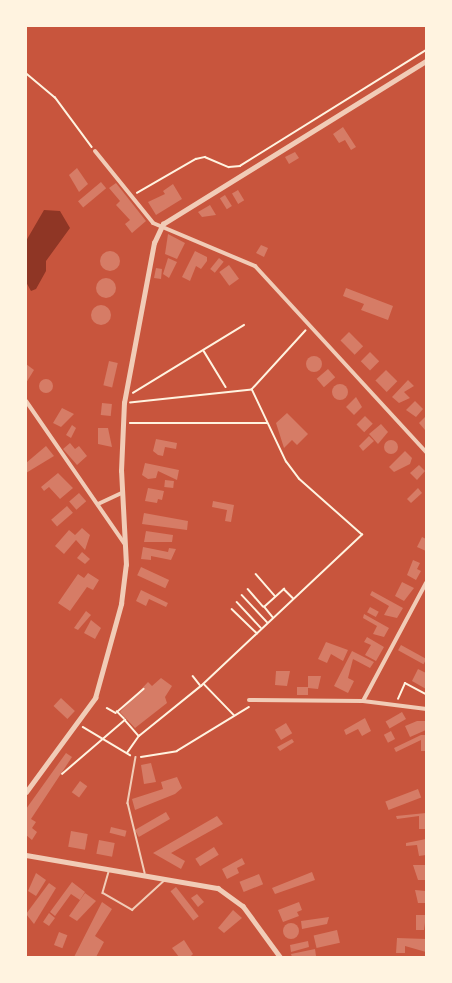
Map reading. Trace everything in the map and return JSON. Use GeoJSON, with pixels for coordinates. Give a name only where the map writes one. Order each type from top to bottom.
{"type":"FeatureCollection","features":[{"type":"Feature","properties":{"kind":"street"},"geometry":{"type":"LineString","coordinates":[[26,792],[78,725],[95,698],[121,604],[124,543],[122,423],[124,403],[154,243],[162,224],[426,61]]}},
{"type":"Feature","properties":{"kind":"street"},"geometry":{"type":"LineString","coordinates":[[95,151],[153,223],[162,224],[255,266],[308,328],[426,452]]}},
{"type":"Feature","properties":{"kind":"street"},"geometry":{"type":"LineString","coordinates":[[26,401],[124,543]]}},
{"type":"Feature","properties":{"kind":"street"},"geometry":{"type":"LineString","coordinates":[[98,504],[122,494]]}},
{"type":"Feature","properties":{"kind":"street"},"geometry":{"type":"LineString","coordinates":[[363,701],[426,583]]}},
{"type":"Feature","properties":{"kind":"street"},"geometry":{"type":"LineString","coordinates":[[249,700],[363,701],[426,709]]}},
{"type":"Feature","properties":{"kind":"street"},"geometry":{"type":"LineString","coordinates":[[26,855],[145,873],[218,888],[243,906],[281,957]]}},
{"type":"Feature","properties":{"kind":"lane"},"geometry":{"type":"LineString","coordinates":[[136,758],[128,803],[145,873]]}},
{"type":"Feature","properties":{"kind":"lane"},"geometry":{"type":"LineString","coordinates":[[111,868],[103,893],[132,910],[168,878]]}},
{"type":"Feature","properties":{"kind":"path"},"geometry":{"type":"LineString","coordinates":[[137,203],[137,194],[142,188],[196,159],[205,156],[229,167],[240,166],[426,50]]}},
{"type":"Feature","properties":{"kind":"path"},"geometry":{"type":"LineString","coordinates":[[26,73],[55,97],[95,151]]}},
{"type":"Feature","properties":{"kind":"path"},"geometry":{"type":"LineString","coordinates":[[133,393],[244,325]]}},
{"type":"Feature","properties":{"kind":"path"},"geometry":{"type":"LineString","coordinates":[[124,403],[252,390],[308,328]]}},
{"type":"Feature","properties":{"kind":"path"},"geometry":{"type":"LineString","coordinates":[[203,351],[226,387]]}},
{"type":"Feature","properties":{"kind":"path"},"geometry":{"type":"LineString","coordinates":[[127,753],[140,736],[201,686],[362,535],[299,478],[267,423],[252,390]]}},
{"type":"Feature","properties":{"kind":"path"},"geometry":{"type":"LineString","coordinates":[[122,423],[267,423]]}},
{"type":"Feature","properties":{"kind":"path"},"geometry":{"type":"LineString","coordinates":[[256,574],[276,596]]}},
{"type":"Feature","properties":{"kind":"path"},"geometry":{"type":"LineString","coordinates":[[264,607],[284,588],[294,598]]}},
{"type":"Feature","properties":{"kind":"path"},"geometry":{"type":"LineString","coordinates":[[248,589],[273,618]]}},
{"type":"Feature","properties":{"kind":"path"},"geometry":{"type":"LineString","coordinates":[[242,595],[268,623]]}},
{"type":"Feature","properties":{"kind":"path"},"geometry":{"type":"LineString","coordinates":[[237,602],[262,629]]}},
{"type":"Feature","properties":{"kind":"path"},"geometry":{"type":"LineString","coordinates":[[232,609],[257,633]]}},
{"type":"Feature","properties":{"kind":"path"},"geometry":{"type":"LineString","coordinates":[[193,676],[201,686]]}},
{"type":"Feature","properties":{"kind":"path"},"geometry":{"type":"LineString","coordinates":[[204,683],[235,716]]}},
{"type":"Feature","properties":{"kind":"path"},"geometry":{"type":"LineString","coordinates":[[395,705],[405,683],[426,694]]}},
{"type":"Feature","properties":{"kind":"path"},"geometry":{"type":"LineString","coordinates":[[120,715],[117,712],[142,689]]}},
{"type":"Feature","properties":{"kind":"path"},"geometry":{"type":"LineString","coordinates":[[78,725],[105,738],[136,758],[177,751],[260,700]]}},
{"type":"Feature","properties":{"kind":"path"},"geometry":{"type":"LineString","coordinates":[[107,708],[120,715],[140,736]]}},
{"type":"Feature","properties":{"kind":"path"},"geometry":{"type":"LineString","coordinates":[[62,774],[126,721]]}},
{"type":"Feature","properties":{"kind":"shaded area"},"geometry":{"type":"Polygon","coordinates":[[[44,210],[60,211],[70,228],[46,261],[46,271],[36,289],[31,291],[26,282],[26,241],[44,210]]]}},
{"type":"Feature","properties":{"kind":"building"},"geometry":{"type":"Polygon","coordinates":[[[343,127],[356,147],[351,150],[345,140],[339,143],[333,134],[343,127]]]}},
{"type":"Feature","properties":{"kind":"building"},"geometry":{"type":"Polygon","coordinates":[[[295,152],[299,158],[289,164],[285,157],[295,152]]]}},
{"type":"Feature","properties":{"kind":"building"},"geometry":{"type":"Polygon","coordinates":[[[77,168],[88,184],[79,192],[69,175],[77,168]]]}},
{"type":"Feature","properties":{"kind":"building"},"geometry":{"type":"Polygon","coordinates":[[[101,182],[106,188],[83,207],[78,201],[101,182]]]}},
{"type":"Feature","properties":{"kind":"building"},"geometry":{"type":"Polygon","coordinates":[[[116,183],[146,221],[132,233],[125,224],[130,220],[116,205],[120,201],[109,188],[116,183]]]}},
{"type":"Feature","properties":{"kind":"building"},"geometry":{"type":"Polygon","coordinates":[[[173,184],[182,199],[156,215],[148,202],[165,194],[163,191],[173,184]]]}},
{"type":"Feature","properties":{"kind":"building"},"geometry":{"type":"Polygon","coordinates":[[[238,190],[244,200],[238,204],[232,194],[238,190]]]}},
{"type":"Feature","properties":{"kind":"building"},"geometry":{"type":"Polygon","coordinates":[[[225,195],[232,206],[227,209],[220,198],[225,195]]]}},
{"type":"Feature","properties":{"kind":"building"},"geometry":{"type":"Polygon","coordinates":[[[210,205],[216,215],[202,217],[198,212],[210,205]]]}},
{"type":"Feature","properties":{"kind":"building"},"geometry":{"type":"Polygon","coordinates":[[[168,234],[185,243],[177,259],[165,254],[168,234]]]}},
{"type":"Feature","properties":{"kind":"building"},"geometry":{"type":"Polygon","coordinates":[[[261,245],[268,248],[264,257],[256,253],[261,245]]]}},
{"type":"Feature","properties":{"kind":"building"},"geometry":{"type":"Polygon","coordinates":[[[110,251],[117,254],[120,261],[117,268],[110,271],[103,268],[100,261],[103,254],[110,251]]]}},
{"type":"Feature","properties":{"kind":"building"},"geometry":{"type":"Polygon","coordinates":[[[195,251],[207,257],[207,261],[201,269],[196,266],[190,281],[182,277],[195,251]]]}},
{"type":"Feature","properties":{"kind":"building"},"geometry":{"type":"Polygon","coordinates":[[[168,258],[177,262],[169,278],[163,274],[168,258]]]}},
{"type":"Feature","properties":{"kind":"building"},"geometry":{"type":"Polygon","coordinates":[[[219,258],[224,262],[215,273],[210,269],[219,258]]]}},
{"type":"Feature","properties":{"kind":"building"},"geometry":{"type":"Polygon","coordinates":[[[229,265],[239,279],[229,286],[219,272],[229,265]]]}},
{"type":"Feature","properties":{"kind":"building"},"geometry":{"type":"Polygon","coordinates":[[[156,268],[162,269],[161,279],[154,278],[156,268]]]}},
{"type":"Feature","properties":{"kind":"building"},"geometry":{"type":"Polygon","coordinates":[[[106,278],[113,281],[116,288],[113,295],[106,298],[99,295],[96,288],[99,281],[106,278]]]}},
{"type":"Feature","properties":{"kind":"building"},"geometry":{"type":"Polygon","coordinates":[[[346,288],[393,306],[388,320],[361,310],[364,304],[343,296],[346,288]]]}},
{"type":"Feature","properties":{"kind":"building"},"geometry":{"type":"Polygon","coordinates":[[[101,305],[108,308],[111,315],[108,322],[101,325],[94,322],[91,315],[94,308],[101,305]]]}},
{"type":"Feature","properties":{"kind":"building"},"geometry":{"type":"Polygon","coordinates":[[[349,332],[363,346],[355,355],[341,340],[349,332]]]}},
{"type":"Feature","properties":{"kind":"building"},"geometry":{"type":"Polygon","coordinates":[[[370,352],[379,361],[370,370],[361,361],[370,352]]]}},
{"type":"Feature","properties":{"kind":"building"},"geometry":{"type":"Polygon","coordinates":[[[314,356],[322,364],[314,372],[306,364],[314,356]]]}},
{"type":"Feature","properties":{"kind":"building"},"geometry":{"type":"Polygon","coordinates":[[[109,361],[118,363],[112,387],[103,385],[109,361]]]}},
{"type":"Feature","properties":{"kind":"building"},"geometry":{"type":"Polygon","coordinates":[[[26,364],[34,370],[26,383],[26,364]]]}},
{"type":"Feature","properties":{"kind":"building"},"geometry":{"type":"Polygon","coordinates":[[[328,369],[335,377],[324,387],[317,379],[328,369]]]}},
{"type":"Feature","properties":{"kind":"building"},"geometry":{"type":"Polygon","coordinates":[[[386,370],[397,381],[387,392],[375,381],[386,370]]]}},
{"type":"Feature","properties":{"kind":"building"},"geometry":{"type":"Polygon","coordinates":[[[46,379],[51,381],[53,386],[51,391],[46,393],[41,391],[39,386],[41,381],[46,379]]]}},
{"type":"Feature","properties":{"kind":"building"},"geometry":{"type":"Polygon","coordinates":[[[408,380],[414,386],[404,392],[410,398],[399,403],[392,397],[408,380]]]}},
{"type":"Feature","properties":{"kind":"building"},"geometry":{"type":"Polygon","coordinates":[[[337,384],[343,384],[348,392],[346,398],[337,400],[332,395],[332,389],[337,384]]]}},
{"type":"Feature","properties":{"kind":"building"},"geometry":{"type":"Polygon","coordinates":[[[356,397],[362,407],[354,415],[346,407],[356,397]]]}},
{"type":"Feature","properties":{"kind":"building"},"geometry":{"type":"Polygon","coordinates":[[[415,401],[423,409],[416,417],[406,410],[415,401]]]}},
{"type":"Feature","properties":{"kind":"building"},"geometry":{"type":"Polygon","coordinates":[[[102,403],[112,404],[111,416],[101,415],[102,403]]]}},
{"type":"Feature","properties":{"kind":"building"},"geometry":{"type":"Polygon","coordinates":[[[62,408],[74,414],[61,427],[53,423],[62,408]]]}},
{"type":"Feature","properties":{"kind":"building"},"geometry":{"type":"Polygon","coordinates":[[[287,413],[308,434],[297,445],[292,440],[284,448],[276,423],[287,413]]]}},
{"type":"Feature","properties":{"kind":"building"},"geometry":{"type":"Polygon","coordinates":[[[365,416],[373,424],[364,432],[357,424],[365,416]]]}},
{"type":"Feature","properties":{"kind":"building"},"geometry":{"type":"Polygon","coordinates":[[[426,416],[426,429],[425,430],[419,423],[426,416]]]}},
{"type":"Feature","properties":{"kind":"building"},"geometry":{"type":"Polygon","coordinates":[[[381,424],[388,432],[378,444],[369,434],[381,424]]]}},
{"type":"Feature","properties":{"kind":"building"},"geometry":{"type":"Polygon","coordinates":[[[72,425],[76,428],[71,438],[66,435],[72,425]]]}},
{"type":"Feature","properties":{"kind":"building"},"geometry":{"type":"Polygon","coordinates":[[[98,428],[108,428],[112,447],[98,444],[98,428]]]}},
{"type":"Feature","properties":{"kind":"building"},"geometry":{"type":"Polygon","coordinates":[[[369,436],[374,441],[363,451],[359,446],[369,436]]]}},
{"type":"Feature","properties":{"kind":"building"},"geometry":{"type":"Polygon","coordinates":[[[156,439],[177,443],[176,449],[165,447],[163,456],[158,455],[153,451],[156,439]]]}},
{"type":"Feature","properties":{"kind":"building"},"geometry":{"type":"Polygon","coordinates":[[[391,440],[396,442],[398,447],[396,452],[391,454],[386,452],[384,447],[386,442],[391,440]]]}},
{"type":"Feature","properties":{"kind":"building"},"geometry":{"type":"Polygon","coordinates":[[[70,443],[75,449],[79,446],[87,456],[77,465],[63,449],[70,443]]]}},
{"type":"Feature","properties":{"kind":"building"},"geometry":{"type":"Polygon","coordinates":[[[46,446],[54,456],[26,473],[26,463],[46,446]]]}},
{"type":"Feature","properties":{"kind":"building"},"geometry":{"type":"Polygon","coordinates":[[[405,451],[412,458],[410,464],[394,472],[389,467],[405,451]]]}},
{"type":"Feature","properties":{"kind":"building"},"geometry":{"type":"Polygon","coordinates":[[[145,463],[179,470],[177,480],[158,471],[156,478],[148,479],[142,475],[145,463]]]}},
{"type":"Feature","properties":{"kind":"building"},"geometry":{"type":"Polygon","coordinates":[[[419,465],[425,471],[417,480],[410,473],[419,465]]]}},
{"type":"Feature","properties":{"kind":"building"},"geometry":{"type":"Polygon","coordinates":[[[58,473],[73,488],[60,499],[49,487],[44,491],[41,487],[58,473]]]}},
{"type":"Feature","properties":{"kind":"building"},"geometry":{"type":"Polygon","coordinates":[[[165,480],[174,481],[173,488],[164,487],[165,480]]]}},
{"type":"Feature","properties":{"kind":"building"},"geometry":{"type":"Polygon","coordinates":[[[148,488],[164,491],[162,500],[158,499],[157,503],[145,501],[148,488]]]}},
{"type":"Feature","properties":{"kind":"building"},"geometry":{"type":"Polygon","coordinates":[[[418,488],[422,493],[411,503],[407,499],[418,488]]]}},
{"type":"Feature","properties":{"kind":"building"},"geometry":{"type":"Polygon","coordinates":[[[79,493],[86,501],[76,510],[69,502],[79,493]]]}},
{"type":"Feature","properties":{"kind":"building"},"geometry":{"type":"Polygon","coordinates":[[[213,501],[234,505],[231,522],[225,521],[227,510],[212,507],[213,501]]]}},
{"type":"Feature","properties":{"kind":"building"},"geometry":{"type":"Polygon","coordinates":[[[67,506],[73,513],[57,527],[51,520],[67,506]]]}},
{"type":"Feature","properties":{"kind":"building"},"geometry":{"type":"Polygon","coordinates":[[[144,513],[188,521],[187,530],[142,524],[144,513]]]}},
{"type":"Feature","properties":{"kind":"building"},"geometry":{"type":"Polygon","coordinates":[[[82,528],[90,535],[85,550],[76,540],[64,554],[55,546],[69,530],[75,535],[82,528]]]}},
{"type":"Feature","properties":{"kind":"building"},"geometry":{"type":"Polygon","coordinates":[[[146,531],[173,535],[172,542],[144,542],[146,531]]]}},
{"type":"Feature","properties":{"kind":"building"},"geometry":{"type":"Polygon","coordinates":[[[422,537],[426,539],[426,551],[417,547],[422,537]]]}},
{"type":"Feature","properties":{"kind":"building"},"geometry":{"type":"Polygon","coordinates":[[[143,547],[168,552],[169,548],[176,549],[171,560],[151,556],[151,560],[141,559],[143,547]]]}},
{"type":"Feature","properties":{"kind":"building"},"geometry":{"type":"Polygon","coordinates":[[[82,552],[90,559],[85,564],[77,558],[82,552]]]}},
{"type":"Feature","properties":{"kind":"building"},"geometry":{"type":"Polygon","coordinates":[[[413,560],[420,563],[417,569],[421,571],[416,580],[407,575],[413,560]]]}},
{"type":"Feature","properties":{"kind":"building"},"geometry":{"type":"Polygon","coordinates":[[[141,567],[169,580],[165,588],[137,575],[141,567]]]}},
{"type":"Feature","properties":{"kind":"building"},"geometry":{"type":"Polygon","coordinates":[[[88,573],[99,580],[93,590],[87,587],[70,611],[58,603],[78,574],[84,578],[88,573]]]}},
{"type":"Feature","properties":{"kind":"building"},"geometry":{"type":"Polygon","coordinates":[[[402,582],[414,588],[404,601],[395,596],[402,582]]]}},
{"type":"Feature","properties":{"kind":"building"},"geometry":{"type":"Polygon","coordinates":[[[141,590],[168,603],[166,607],[149,599],[146,606],[136,601],[141,590]]]}},
{"type":"Feature","properties":{"kind":"building"},"geometry":{"type":"Polygon","coordinates":[[[372,591],[403,608],[397,618],[384,615],[389,606],[370,595],[372,591]]]}},
{"type":"Feature","properties":{"kind":"building"},"geometry":{"type":"Polygon","coordinates":[[[370,607],[379,612],[376,617],[367,612],[370,607]]]}},
{"type":"Feature","properties":{"kind":"building"},"geometry":{"type":"Polygon","coordinates":[[[86,611],[91,615],[78,630],[74,628],[86,611]]]}},
{"type":"Feature","properties":{"kind":"building"},"geometry":{"type":"Polygon","coordinates":[[[364,614],[389,628],[384,637],[373,634],[377,626],[363,618],[364,614]]]}},
{"type":"Feature","properties":{"kind":"building"},"geometry":{"type":"Polygon","coordinates":[[[91,620],[101,628],[95,639],[84,633],[91,620]]]}},
{"type":"Feature","properties":{"kind":"building"},"geometry":{"type":"Polygon","coordinates":[[[367,637],[384,647],[376,661],[365,655],[371,645],[364,642],[367,637]]]}},
{"type":"Feature","properties":{"kind":"building"},"geometry":{"type":"Polygon","coordinates":[[[326,642],[348,650],[343,661],[331,654],[327,663],[318,659],[326,642]]]}},
{"type":"Feature","properties":{"kind":"building"},"geometry":{"type":"Polygon","coordinates":[[[401,645],[426,659],[423,664],[398,650],[401,645]]]}},
{"type":"Feature","properties":{"kind":"building"},"geometry":{"type":"Polygon","coordinates":[[[352,651],[374,662],[370,668],[353,659],[348,678],[354,681],[348,693],[334,686],[352,651]]]}},
{"type":"Feature","properties":{"kind":"building"},"geometry":{"type":"Polygon","coordinates":[[[418,669],[426,673],[426,689],[412,681],[418,669]]]}},
{"type":"Feature","properties":{"kind":"building"},"geometry":{"type":"Polygon","coordinates":[[[276,671],[290,671],[287,686],[275,685],[276,671]]]}},
{"type":"Feature","properties":{"kind":"building"},"geometry":{"type":"Polygon","coordinates":[[[308,676],[321,676],[318,689],[308,688],[308,676]]]}},
{"type":"Feature","properties":{"kind":"building"},"geometry":{"type":"Polygon","coordinates":[[[161,678],[172,686],[165,697],[167,703],[135,728],[120,712],[148,682],[152,686],[161,678]]]}},
{"type":"Feature","properties":{"kind":"building"},"geometry":{"type":"Polygon","coordinates":[[[297,687],[308,687],[308,695],[297,695],[297,687]]]}},
{"type":"Feature","properties":{"kind":"building"},"geometry":{"type":"Polygon","coordinates":[[[61,698],[75,711],[67,719],[53,706],[61,698]]]}},
{"type":"Feature","properties":{"kind":"building"},"geometry":{"type":"Polygon","coordinates":[[[402,712],[406,719],[390,728],[386,722],[402,712]]]}},
{"type":"Feature","properties":{"kind":"building"},"geometry":{"type":"Polygon","coordinates":[[[365,718],[371,731],[362,736],[358,729],[346,735],[344,730],[365,718]]]}},
{"type":"Feature","properties":{"kind":"building"},"geometry":{"type":"Polygon","coordinates":[[[417,721],[426,721],[426,730],[410,737],[405,726],[417,721]]]}},
{"type":"Feature","properties":{"kind":"building"},"geometry":{"type":"Polygon","coordinates":[[[286,723],[292,733],[281,740],[275,730],[286,723]]]}},
{"type":"Feature","properties":{"kind":"building"},"geometry":{"type":"Polygon","coordinates":[[[391,731],[395,739],[388,743],[384,735],[391,731]]]}},
{"type":"Feature","properties":{"kind":"building"},"geometry":{"type":"Polygon","coordinates":[[[421,735],[426,735],[426,751],[421,751],[421,740],[396,752],[394,748],[421,735]]]}},
{"type":"Feature","properties":{"kind":"building"},"geometry":{"type":"Polygon","coordinates":[[[292,739],[294,742],[280,751],[277,747],[292,739]]]}},
{"type":"Feature","properties":{"kind":"building"},"geometry":{"type":"Polygon","coordinates":[[[66,753],[72,757],[31,819],[36,822],[32,828],[37,832],[32,840],[26,835],[26,809],[66,753]]]}},
{"type":"Feature","properties":{"kind":"building"},"geometry":{"type":"Polygon","coordinates":[[[151,763],[156,782],[144,784],[141,765],[151,763]]]}},
{"type":"Feature","properties":{"kind":"building"},"geometry":{"type":"Polygon","coordinates":[[[177,777],[182,788],[175,794],[135,810],[132,799],[163,789],[161,782],[177,777]]]}},
{"type":"Feature","properties":{"kind":"building"},"geometry":{"type":"Polygon","coordinates":[[[80,781],[87,786],[79,798],[72,792],[80,781]]]}},
{"type":"Feature","properties":{"kind":"building"},"geometry":{"type":"Polygon","coordinates":[[[418,789],[421,797],[389,810],[385,802],[418,789]]]}},
{"type":"Feature","properties":{"kind":"building"},"geometry":{"type":"Polygon","coordinates":[[[166,812],[170,819],[139,837],[135,830],[166,812]]]}},
{"type":"Feature","properties":{"kind":"building"},"geometry":{"type":"Polygon","coordinates":[[[426,813],[426,829],[419,829],[419,816],[397,819],[396,816],[426,813]]]}},
{"type":"Feature","properties":{"kind":"building"},"geometry":{"type":"Polygon","coordinates":[[[217,816],[223,824],[171,853],[185,861],[181,869],[153,853],[217,816]]]}},
{"type":"Feature","properties":{"kind":"building"},"geometry":{"type":"Polygon","coordinates":[[[111,827],[127,831],[125,837],[110,833],[111,827]]]}},
{"type":"Feature","properties":{"kind":"building"},"geometry":{"type":"Polygon","coordinates":[[[71,831],[88,834],[85,850],[68,847],[71,831]]]}},
{"type":"Feature","properties":{"kind":"building"},"geometry":{"type":"Polygon","coordinates":[[[426,839],[426,855],[419,856],[417,845],[406,846],[406,843],[426,839]]]}},
{"type":"Feature","properties":{"kind":"building"},"geometry":{"type":"Polygon","coordinates":[[[99,840],[115,843],[112,857],[96,854],[99,840]]]}},
{"type":"Feature","properties":{"kind":"building"},"geometry":{"type":"Polygon","coordinates":[[[214,847],[219,855],[200,866],[195,859],[214,847]]]}},
{"type":"Feature","properties":{"kind":"building"},"geometry":{"type":"Polygon","coordinates":[[[242,858],[245,864],[237,868],[239,873],[227,879],[222,869],[242,858]]]}},
{"type":"Feature","properties":{"kind":"building"},"geometry":{"type":"Polygon","coordinates":[[[413,865],[426,865],[426,880],[418,880],[413,865]]]}},
{"type":"Feature","properties":{"kind":"building"},"geometry":{"type":"Polygon","coordinates":[[[312,872],[315,880],[275,894],[272,888],[312,872]]]}},
{"type":"Feature","properties":{"kind":"building"},"geometry":{"type":"Polygon","coordinates":[[[36,873],[46,880],[36,896],[28,891],[36,873]]]}},
{"type":"Feature","properties":{"kind":"building"},"geometry":{"type":"Polygon","coordinates":[[[259,874],[263,884],[244,892],[240,882],[259,874]]]}},
{"type":"Feature","properties":{"kind":"building"},"geometry":{"type":"Polygon","coordinates":[[[72,882],[85,892],[80,900],[71,894],[55,916],[50,912],[72,882]]]}},
{"type":"Feature","properties":{"kind":"building"},"geometry":{"type":"Polygon","coordinates":[[[49,883],[56,888],[34,924],[26,914],[49,883]]]}},
{"type":"Feature","properties":{"kind":"building"},"geometry":{"type":"Polygon","coordinates":[[[176,887],[199,916],[193,920],[170,891],[176,887]]]}},
{"type":"Feature","properties":{"kind":"building"},"geometry":{"type":"Polygon","coordinates":[[[415,890],[426,891],[426,903],[418,903],[415,890]]]}},
{"type":"Feature","properties":{"kind":"building"},"geometry":{"type":"Polygon","coordinates":[[[85,893],[96,901],[77,921],[69,916],[85,893]]]}},
{"type":"Feature","properties":{"kind":"building"},"geometry":{"type":"Polygon","coordinates":[[[197,894],[204,902],[198,907],[191,898],[197,894]]]}},
{"type":"Feature","properties":{"kind":"building"},"geometry":{"type":"Polygon","coordinates":[[[102,902],[112,909],[95,936],[104,942],[96,957],[74,957],[102,902]]]}},
{"type":"Feature","properties":{"kind":"building"},"geometry":{"type":"Polygon","coordinates":[[[299,902],[302,910],[297,912],[299,916],[283,922],[278,910],[299,902]]]}},
{"type":"Feature","properties":{"kind":"building"},"geometry":{"type":"Polygon","coordinates":[[[233,910],[242,918],[224,933],[218,928],[233,910]]]}},
{"type":"Feature","properties":{"kind":"building"},"geometry":{"type":"Polygon","coordinates":[[[49,913],[55,918],[49,926],[43,922],[49,913]]]}},
{"type":"Feature","properties":{"kind":"building"},"geometry":{"type":"Polygon","coordinates":[[[416,915],[426,915],[424,930],[416,930],[416,915]]]}},
{"type":"Feature","properties":{"kind":"building"},"geometry":{"type":"Polygon","coordinates":[[[329,917],[327,924],[302,929],[301,921],[329,917]]]}},
{"type":"Feature","properties":{"kind":"building"},"geometry":{"type":"Polygon","coordinates":[[[288,923],[294,923],[299,931],[297,937],[288,939],[283,934],[283,928],[288,923]]]}},
{"type":"Feature","properties":{"kind":"building"},"geometry":{"type":"Polygon","coordinates":[[[337,930],[340,943],[317,948],[314,935],[337,930]]]}},
{"type":"Feature","properties":{"kind":"building"},"geometry":{"type":"Polygon","coordinates":[[[59,932],[67,935],[62,948],[54,945],[59,932]]]}},
{"type":"Feature","properties":{"kind":"building"},"geometry":{"type":"Polygon","coordinates":[[[397,938],[426,939],[426,952],[405,946],[405,953],[396,953],[397,938]]]}},
{"type":"Feature","properties":{"kind":"building"},"geometry":{"type":"Polygon","coordinates":[[[184,940],[193,954],[190,957],[179,957],[172,948],[184,940]]]}},
{"type":"Feature","properties":{"kind":"building"},"geometry":{"type":"Polygon","coordinates":[[[308,941],[309,947],[291,952],[290,945],[308,941]]]}},
{"type":"Feature","properties":{"kind":"building"},"geometry":{"type":"Polygon","coordinates":[[[315,949],[316,956],[292,957],[291,954],[315,949]]]}}]}
